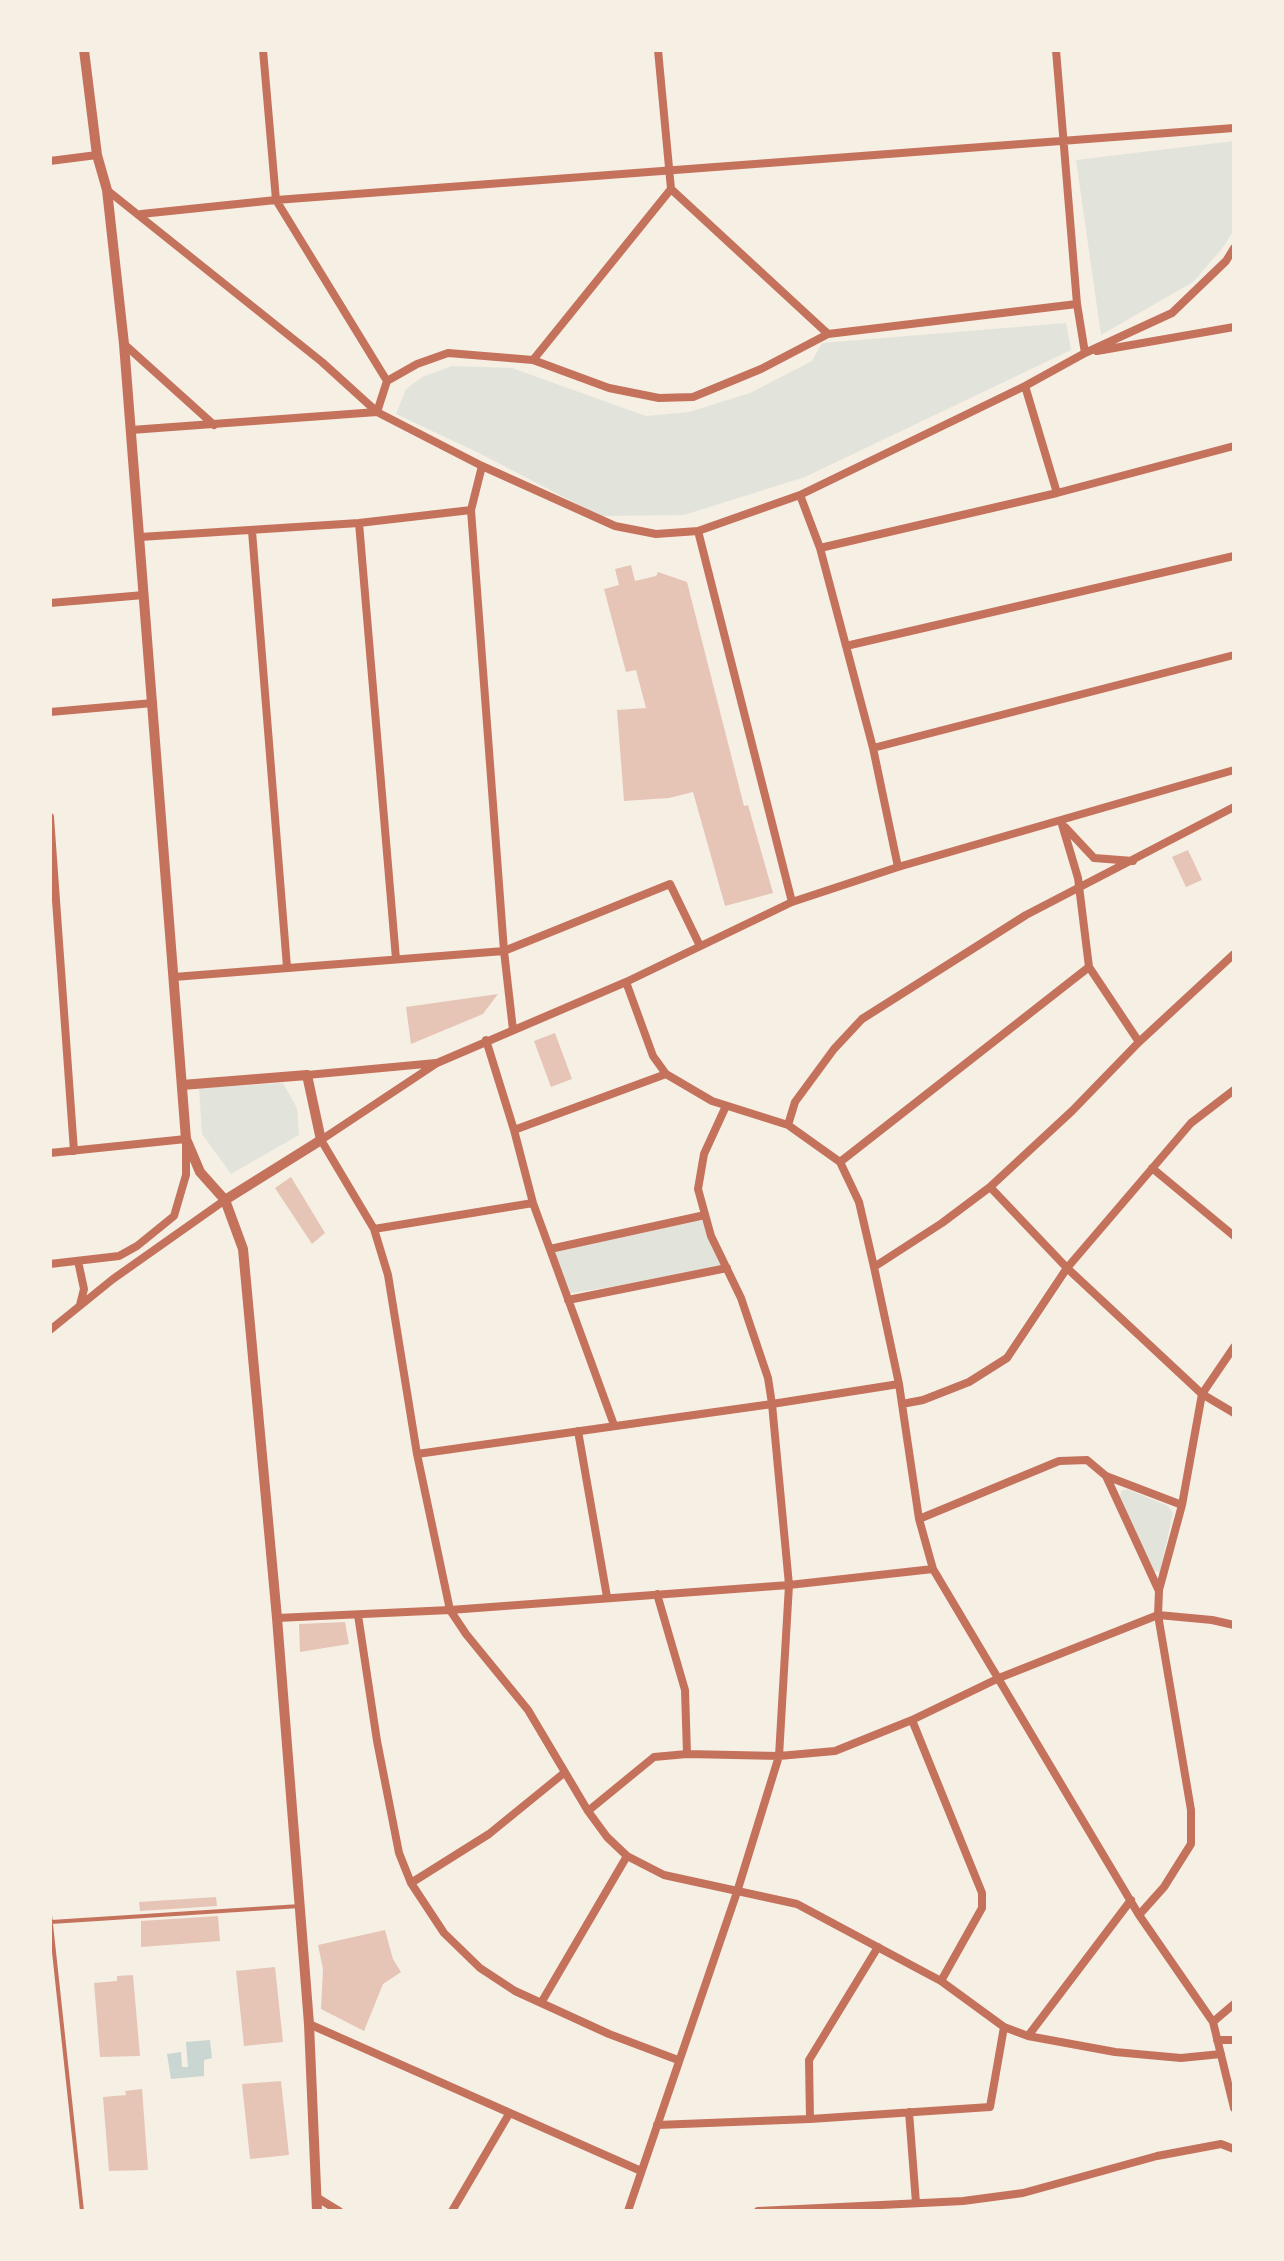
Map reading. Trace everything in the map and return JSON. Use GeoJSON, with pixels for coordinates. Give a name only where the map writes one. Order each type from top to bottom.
{"type":"FeatureCollection","features":[{"type":"Feature","properties":{"kind":"street"},"geometry":{"type":"LineString","coordinates":[[50,1264],[119,1256],[137,1246],[174,1216],[186,1175],[174,977],[124,344],[107,190],[97,155],[84,50]]}},
{"type":"Feature","properties":{"kind":"street"},"geometry":{"type":"LineString","coordinates":[[263,50],[276,200],[387,381]]}},
{"type":"Feature","properties":{"kind":"street"},"geometry":{"type":"LineString","coordinates":[[533,360],[671,189],[658,50]]}},
{"type":"Feature","properties":{"kind":"street"},"geometry":{"type":"LineString","coordinates":[[1056,50],[1077,304],[1085,353]]}},
{"type":"Feature","properties":{"kind":"street"},"geometry":{"type":"LineString","coordinates":[[141,214],[276,200],[1234,128]]}},
{"type":"Feature","properties":{"kind":"street"},"geometry":{"type":"LineString","coordinates":[[50,161],[97,155]]}},
{"type":"Feature","properties":{"kind":"street"},"geometry":{"type":"LineString","coordinates":[[671,189],[828,334]]}},
{"type":"Feature","properties":{"kind":"street"},"geometry":{"type":"LineString","coordinates":[[107,190],[141,214],[322,362],[377,412],[482,466],[615,526],[656,534],[698,531],[800,495],[1025,386],[1085,353],[1172,313],[1226,261],[1234,248]]}},
{"type":"Feature","properties":{"kind":"street"},"geometry":{"type":"LineString","coordinates":[[377,412],[387,381],[417,364],[448,353],[533,360],[609,388],[659,398],[693,397],[761,369],[828,334],[1077,304]]}},
{"type":"Feature","properties":{"kind":"street"},"geometry":{"type":"LineString","coordinates":[[1085,353],[1234,327]]}},
{"type":"Feature","properties":{"kind":"street"},"geometry":{"type":"LineString","coordinates":[[124,344],[214,425]]}},
{"type":"Feature","properties":{"kind":"street"},"geometry":{"type":"LineString","coordinates":[[1025,386],[1057,493]]}},
{"type":"Feature","properties":{"kind":"street"},"geometry":{"type":"LineString","coordinates":[[131,430],[377,412]]}},
{"type":"Feature","properties":{"kind":"street"},"geometry":{"type":"LineString","coordinates":[[820,548],[1057,493],[1234,446]]}},
{"type":"Feature","properties":{"kind":"street"},"geometry":{"type":"LineString","coordinates":[[482,466],[471,510],[504,951],[513,1030]]}},
{"type":"Feature","properties":{"kind":"street"},"geometry":{"type":"LineString","coordinates":[[800,495],[820,548],[873,748],[898,867]]}},
{"type":"Feature","properties":{"kind":"street"},"geometry":{"type":"LineString","coordinates":[[140,537],[359,523],[471,510]]}},
{"type":"Feature","properties":{"kind":"street"},"geometry":{"type":"LineString","coordinates":[[359,523],[396,959]]}},
{"type":"Feature","properties":{"kind":"street"},"geometry":{"type":"LineString","coordinates":[[252,531],[287,967]]}},
{"type":"Feature","properties":{"kind":"street"},"geometry":{"type":"LineString","coordinates":[[698,531],[792,902]]}},
{"type":"Feature","properties":{"kind":"street"},"geometry":{"type":"LineString","coordinates":[[846,646],[1234,556]]}},
{"type":"Feature","properties":{"kind":"street"},"geometry":{"type":"LineString","coordinates":[[50,603],[144,595]]}},
{"type":"Feature","properties":{"kind":"street"},"geometry":{"type":"LineString","coordinates":[[873,748],[1234,655]]}},
{"type":"Feature","properties":{"kind":"street"},"geometry":{"type":"LineString","coordinates":[[50,712],[153,703]]}},
{"type":"Feature","properties":{"kind":"street"},"geometry":{"type":"LineString","coordinates":[[50,1330],[250,1182],[321,1140],[437,1063],[626,982],[792,902],[898,867],[1234,770]]}},
{"type":"Feature","properties":{"kind":"street"},"geometry":{"type":"LineString","coordinates":[[788,1125],[795,1102],[834,1049],[862,1019],[1026,915],[1234,807]]}},
{"type":"Feature","properties":{"kind":"street"},"geometry":{"type":"LineString","coordinates":[[50,817],[74,1151]]}},
{"type":"Feature","properties":{"kind":"street"},"geometry":{"type":"LineString","coordinates":[[1061,822],[1094,858],[1133,861]]}},
{"type":"Feature","properties":{"kind":"street"},"geometry":{"type":"LineString","coordinates":[[1061,822],[1078,878],[1089,967],[1139,1042]]}},
{"type":"Feature","properties":{"kind":"street"},"geometry":{"type":"LineString","coordinates":[[174,977],[504,951],[670,884],[700,946]]}},
{"type":"Feature","properties":{"kind":"street"},"geometry":{"type":"LineString","coordinates":[[874,1267],[990,1187],[1234,954]]}},
{"type":"Feature","properties":{"kind":"street"},"geometry":{"type":"LineString","coordinates":[[840,1162],[1089,967]]}},
{"type":"Feature","properties":{"kind":"street"},"geometry":{"type":"LineString","coordinates":[[626,982],[653,1056],[666,1074],[712,1101],[788,1125],[840,1162],[859,1202],[874,1267],[899,1384],[919,1519],[933,1569],[1139,1915],[1213,2022],[1234,2108]]}},
{"type":"Feature","properties":{"kind":"street"},"geometry":{"type":"LineString","coordinates":[[486,1040],[533,1203],[614,1425]]}},
{"type":"Feature","properties":{"kind":"street"},"geometry":{"type":"LineString","coordinates":[[182,1085],[437,1063]]}},
{"type":"Feature","properties":{"kind":"street"},"geometry":{"type":"LineString","coordinates":[[514,1130],[666,1074]]}},
{"type":"Feature","properties":{"kind":"street"},"geometry":{"type":"LineString","coordinates":[[307,1075],[321,1140],[374,1229],[388,1275],[417,1454],[450,1610],[528,1710],[549,1741],[564,1773],[607,1837],[627,1856],[664,1875],[797,1904],[941,1981],[1004,2027],[1028,2036],[1115,2052],[1167,2057],[1221,2054]]}},
{"type":"Feature","properties":{"kind":"street"},"geometry":{"type":"LineString","coordinates":[[902,1404],[923,1400],[969,1382],[1007,1358],[1067,1268],[1191,1123],[1234,1090]]}},
{"type":"Feature","properties":{"kind":"street"},"geometry":{"type":"LineString","coordinates":[[628,2211],[737,1892],[779,1756],[789,1585],[772,1404],[768,1378],[741,1298],[711,1236],[698,1189],[704,1154],[726,1106]]}},
{"type":"Feature","properties":{"kind":"street"},"geometry":{"type":"LineString","coordinates":[[50,1153],[186,1139]]}},
{"type":"Feature","properties":{"kind":"street"},"geometry":{"type":"LineString","coordinates":[[186,1139],[200,1172],[225,1200],[243,1249],[300,1905],[317,2211]]}},
{"type":"Feature","properties":{"kind":"street"},"geometry":{"type":"LineString","coordinates":[[1152,1168],[1234,1236]]}},
{"type":"Feature","properties":{"kind":"street"},"geometry":{"type":"LineString","coordinates":[[990,1187],[1067,1268],[1202,1394],[1234,1413]]}},
{"type":"Feature","properties":{"kind":"street"},"geometry":{"type":"LineString","coordinates":[[374,1229],[533,1203]]}},
{"type":"Feature","properties":{"kind":"street"},"geometry":{"type":"LineString","coordinates":[[550,1249],[705,1215]]}},
{"type":"Feature","properties":{"kind":"street"},"geometry":{"type":"LineString","coordinates":[[78,1261],[84,1289],[79,1306]]}},
{"type":"Feature","properties":{"kind":"street"},"geometry":{"type":"LineString","coordinates":[[568,1300],[727,1268]]}},
{"type":"Feature","properties":{"kind":"street"},"geometry":{"type":"LineString","coordinates":[[1139,1915],[1164,1887],[1191,1844],[1191,1810],[1158,1615],[1159,1591],[1182,1505],[1202,1394],[1234,1347]]}},
{"type":"Feature","properties":{"kind":"street"},"geometry":{"type":"LineString","coordinates":[[417,1454],[899,1384]]}},
{"type":"Feature","properties":{"kind":"street"},"geometry":{"type":"LineString","coordinates":[[578,1431],[607,1597]]}},
{"type":"Feature","properties":{"kind":"street"},"geometry":{"type":"LineString","coordinates":[[919,1519],[1059,1461],[1087,1460],[1106,1476],[1182,1505]]}},
{"type":"Feature","properties":{"kind":"street"},"geometry":{"type":"LineString","coordinates":[[1106,1476],[1159,1591]]}},
{"type":"Feature","properties":{"kind":"street"},"geometry":{"type":"LineString","coordinates":[[277,1618],[450,1610],[789,1585],[933,1569]]}},
{"type":"Feature","properties":{"kind":"street"},"geometry":{"type":"LineString","coordinates":[[657,1594],[685,1690],[687,1754]]}},
{"type":"Feature","properties":{"kind":"street"},"geometry":{"type":"LineString","coordinates":[[358,1615],[399,1853],[411,1883],[444,1933],[480,1968],[515,1991],[609,2034],[678,2060]]}},
{"type":"Feature","properties":{"kind":"street"},"geometry":{"type":"LineString","coordinates":[[588,1811],[654,1757],[687,1754],[779,1756],[835,1751],[912,1720],[999,1678],[1158,1615],[1234,1625]]}},
{"type":"Feature","properties":{"kind":"street"},"geometry":{"type":"LineString","coordinates":[[912,1720],[982,1893],[982,1908],[941,1981]]}},
{"type":"Feature","properties":{"kind":"street"},"geometry":{"type":"LineString","coordinates":[[411,1883],[489,1834],[564,1773]]}},
{"type":"Feature","properties":{"kind":"street"},"geometry":{"type":"LineString","coordinates":[[541,2003],[627,1856]]}},
{"type":"Feature","properties":{"kind":"street"},"geometry":{"type":"LineString","coordinates":[[1028,2036],[1131,1900]]}},
{"type":"Feature","properties":{"kind":"street"},"geometry":{"type":"LineString","coordinates":[[810,2119],[809,2060],[878,1947]]}},
{"type":"Feature","properties":{"kind":"street"},"geometry":{"type":"LineString","coordinates":[[1213,2022],[1234,2004]]}},
{"type":"Feature","properties":{"kind":"street"},"geometry":{"type":"LineString","coordinates":[[309,2024],[641,2171]]}},
{"type":"Feature","properties":{"kind":"street"},"geometry":{"type":"LineString","coordinates":[[657,2125],[990,2107],[1004,2027]]}},
{"type":"Feature","properties":{"kind":"street"},"geometry":{"type":"LineString","coordinates":[[1217,2040],[1234,2040]]}},
{"type":"Feature","properties":{"kind":"street"},"geometry":{"type":"LineString","coordinates":[[909,2112],[916,2203]]}},
{"type":"Feature","properties":{"kind":"street"},"geometry":{"type":"LineString","coordinates":[[452,2211],[509,2114]]}},
{"type":"Feature","properties":{"kind":"street"},"geometry":{"type":"LineString","coordinates":[[758,2211],[963,2201],[1023,2193],[1157,2156],[1221,2144],[1234,2149]]}},
{"type":"Feature","properties":{"kind":"street"},"geometry":{"type":"LineString","coordinates":[[316,2197],[339,2211]]}},
{"type":"Feature","properties":{"kind":"lane"},"geometry":{"type":"LineString","coordinates":[[51,1922],[300,1905]]}},
{"type":"Feature","properties":{"kind":"lane"},"geometry":{"type":"LineString","coordinates":[[50,1915],[82,2211]]}},
{"type":"Feature","properties":{"kind":"shaded area"},"geometry":{"type":"Polygon","coordinates":[[[1234,141],[1234,230],[1221,250],[1193,282],[1101,335],[1076,160],[1234,141]]]}},
{"type":"Feature","properties":{"kind":"shaded area"},"geometry":{"type":"Polygon","coordinates":[[[1066,323],[1071,350],[805,477],[684,515],[600,516],[396,414],[406,389],[422,377],[452,366],[512,368],[646,416],[689,412],[750,393],[812,361],[822,343],[1066,323]]]}},
{"type":"Feature","properties":{"kind":"shaded area"},"geometry":{"type":"Polygon","coordinates":[[[283,1083],[297,1108],[299,1135],[231,1174],[202,1134],[199,1088],[283,1083]]]}},
{"type":"Feature","properties":{"kind":"shaded area"},"geometry":{"type":"Polygon","coordinates":[[[702,1220],[727,1268],[566,1294],[553,1251],[702,1220]]]}},
{"type":"Feature","properties":{"kind":"shaded area"},"geometry":{"type":"Polygon","coordinates":[[[1127,1489],[1168,1506],[1173,1513],[1160,1572],[1154,1571],[1120,1497],[1121,1491],[1127,1489]]]}},
{"type":"Feature","properties":{"kind":"shaded area"},"geometry":{"type":"Polygon","coordinates":[[[210,2040],[212,2058],[204,2060],[204,2076],[171,2079],[167,2054],[181,2052],[182,2067],[188,2067],[186,2042],[210,2040]]]}},
{"type":"Feature","properties":{"kind":"building"},"geometry":{"type":"Polygon","coordinates":[[[631,565],[635,581],[656,576],[658,572],[687,582],[744,806],[748,805],[773,893],[725,906],[693,792],[669,798],[624,801],[617,710],[646,708],[636,670],[626,672],[604,589],[619,585],[615,569],[631,565]]]}},
{"type":"Feature","properties":{"kind":"building"},"geometry":{"type":"Polygon","coordinates":[[[1188,850],[1202,880],[1186,887],[1172,857],[1188,850]]]}},
{"type":"Feature","properties":{"kind":"building"},"geometry":{"type":"Polygon","coordinates":[[[498,994],[483,1014],[411,1044],[406,1007],[498,994]]]}},
{"type":"Feature","properties":{"kind":"building"},"geometry":{"type":"Polygon","coordinates":[[[555,1033],[572,1079],[551,1087],[534,1041],[555,1033]]]}},
{"type":"Feature","properties":{"kind":"building"},"geometry":{"type":"Polygon","coordinates":[[[291,1177],[325,1233],[312,1244],[275,1188],[291,1177]]]}},
{"type":"Feature","properties":{"kind":"building"},"geometry":{"type":"Polygon","coordinates":[[[345,1622],[349,1644],[300,1652],[299,1624],[345,1622]]]}},
{"type":"Feature","properties":{"kind":"building"},"geometry":{"type":"Polygon","coordinates":[[[216,1897],[217,1906],[140,1911],[139,1902],[216,1897]]]}},
{"type":"Feature","properties":{"kind":"building"},"geometry":{"type":"Polygon","coordinates":[[[218,1916],[220,1941],[141,1947],[141,1921],[218,1916]]]}},
{"type":"Feature","properties":{"kind":"building"},"geometry":{"type":"Polygon","coordinates":[[[385,1930],[393,1959],[401,1972],[383,1984],[364,2031],[321,2009],[323,1969],[318,1945],[385,1930]]]}},
{"type":"Feature","properties":{"kind":"building"},"geometry":{"type":"Polygon","coordinates":[[[275,1967],[283,2042],[244,2046],[236,1971],[275,1967]]]}},
{"type":"Feature","properties":{"kind":"building"},"geometry":{"type":"Polygon","coordinates":[[[133,1975],[140,2056],[100,2057],[94,1983],[117,1981],[117,1976],[133,1975]]]}},
{"type":"Feature","properties":{"kind":"building"},"geometry":{"type":"Polygon","coordinates":[[[281,2081],[289,2155],[250,2159],[242,2084],[281,2081]]]}},
{"type":"Feature","properties":{"kind":"building"},"geometry":{"type":"Polygon","coordinates":[[[142,2089],[148,2170],[109,2171],[103,2097],[126,2095],[125,2091],[142,2089]]]}}]}
